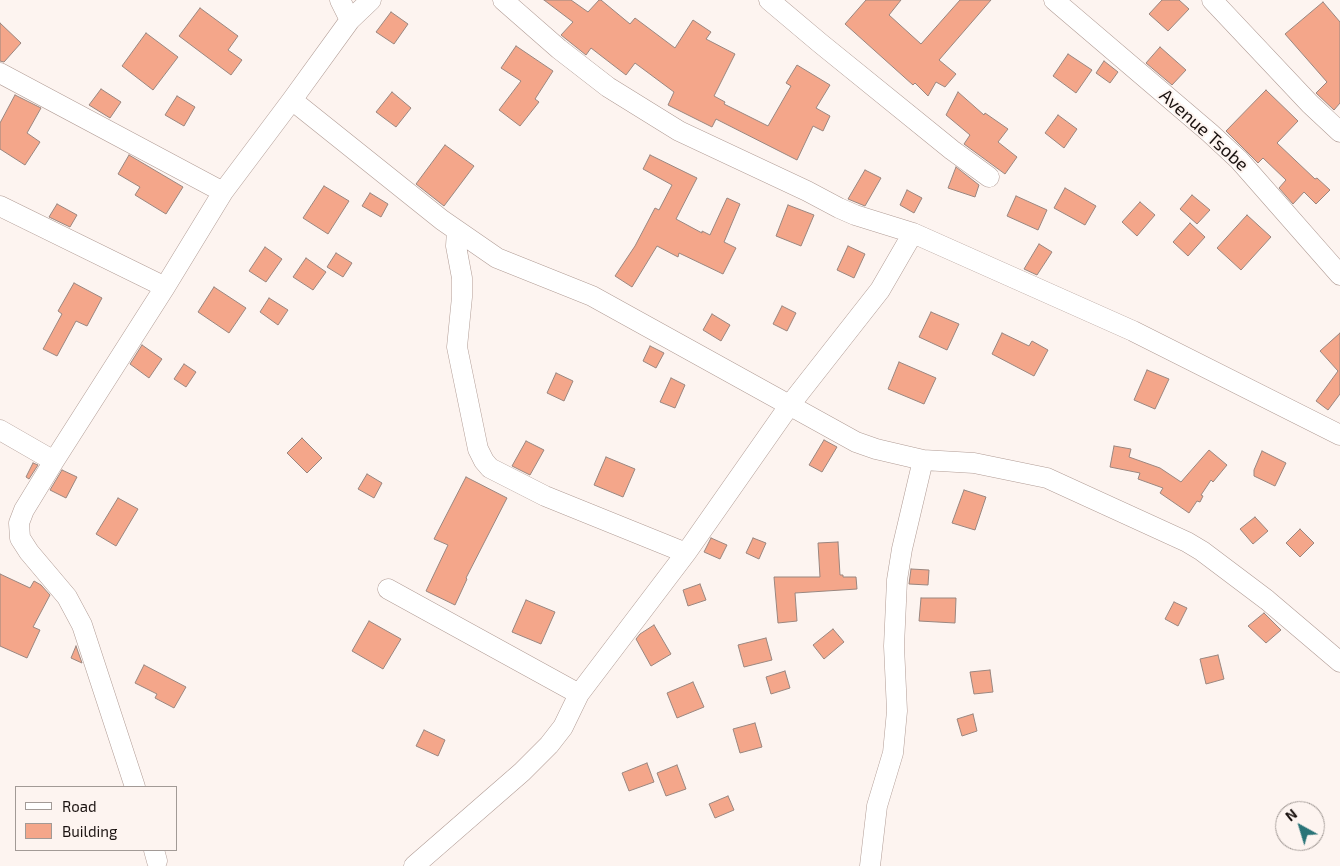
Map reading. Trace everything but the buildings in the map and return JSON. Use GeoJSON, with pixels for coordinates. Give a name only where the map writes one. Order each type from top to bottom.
{"type":"FeatureCollection","features":[{"type":"Feature","properties":{"kind":"street"},"geometry":{"type":"LineString","coordinates":[[340,0],[350,20]]}},
{"type":"Feature","properties":{"kind":"street"},"geometry":{"type":"LineString","coordinates":[[135,786],[82,625],[67,597],[29,552],[20,538],[19,523],[24,510],[54,461],[223,192],[350,20],[371,0]]}},
{"type":"Feature","properties":{"kind":"street"},"geometry":{"type":"LineString","coordinates":[[503,0],[558,49],[608,87],[679,132],[807,191],[839,208],[855,215],[913,233],[1133,331],[1340,435]]}},
{"type":"Feature","properties":{"kind":"street"},"geometry":{"type":"LineString","coordinates":[[769,0],[835,56],[952,150],[989,177]]}},
{"type":"Feature","properties":{"kind":"street","name":"Avenue Tsobe"},"geometry":{"type":"LineString","coordinates":[[1054,0],[1239,160],[1340,275]]}},
{"type":"Feature","properties":{"kind":"street"},"geometry":{"type":"LineString","coordinates":[[1212,0],[1310,104],[1340,132]]}},
{"type":"Feature","properties":{"kind":"street"},"geometry":{"type":"LineString","coordinates":[[0,73],[223,192]]}},
{"type":"Feature","properties":{"kind":"street"},"geometry":{"type":"LineString","coordinates":[[292,100],[457,231],[497,258],[592,296],[856,442],[876,449],[923,460],[974,463],[1047,478],[1188,542],[1202,550],[1267,600],[1340,662]]}},
{"type":"Feature","properties":{"kind":"street"},"geometry":{"type":"LineString","coordinates":[[0,206],[165,287]]}},
{"type":"Feature","properties":{"kind":"street"},"geometry":{"type":"LineString","coordinates":[[457,231],[456,246],[462,278],[457,347],[478,450],[484,461],[490,468],[545,496],[686,553]]}},
{"type":"Feature","properties":{"kind":"street"},"geometry":{"type":"LineString","coordinates":[[414,866],[522,772],[549,745],[563,727],[579,694],[686,553],[789,406],[880,290],[913,233]]}},
{"type":"Feature","properties":{"kind":"street"},"geometry":{"type":"LineString","coordinates":[[0,430],[54,461]]}},
{"type":"Feature","properties":{"kind":"street"},"geometry":{"type":"LineString","coordinates":[[870,866],[877,806],[893,753],[897,711],[894,646],[897,580],[902,549],[923,460]]}},
{"type":"Feature","properties":{"kind":"street"},"geometry":{"type":"LineString","coordinates":[[388,589],[579,694]]}}]}
